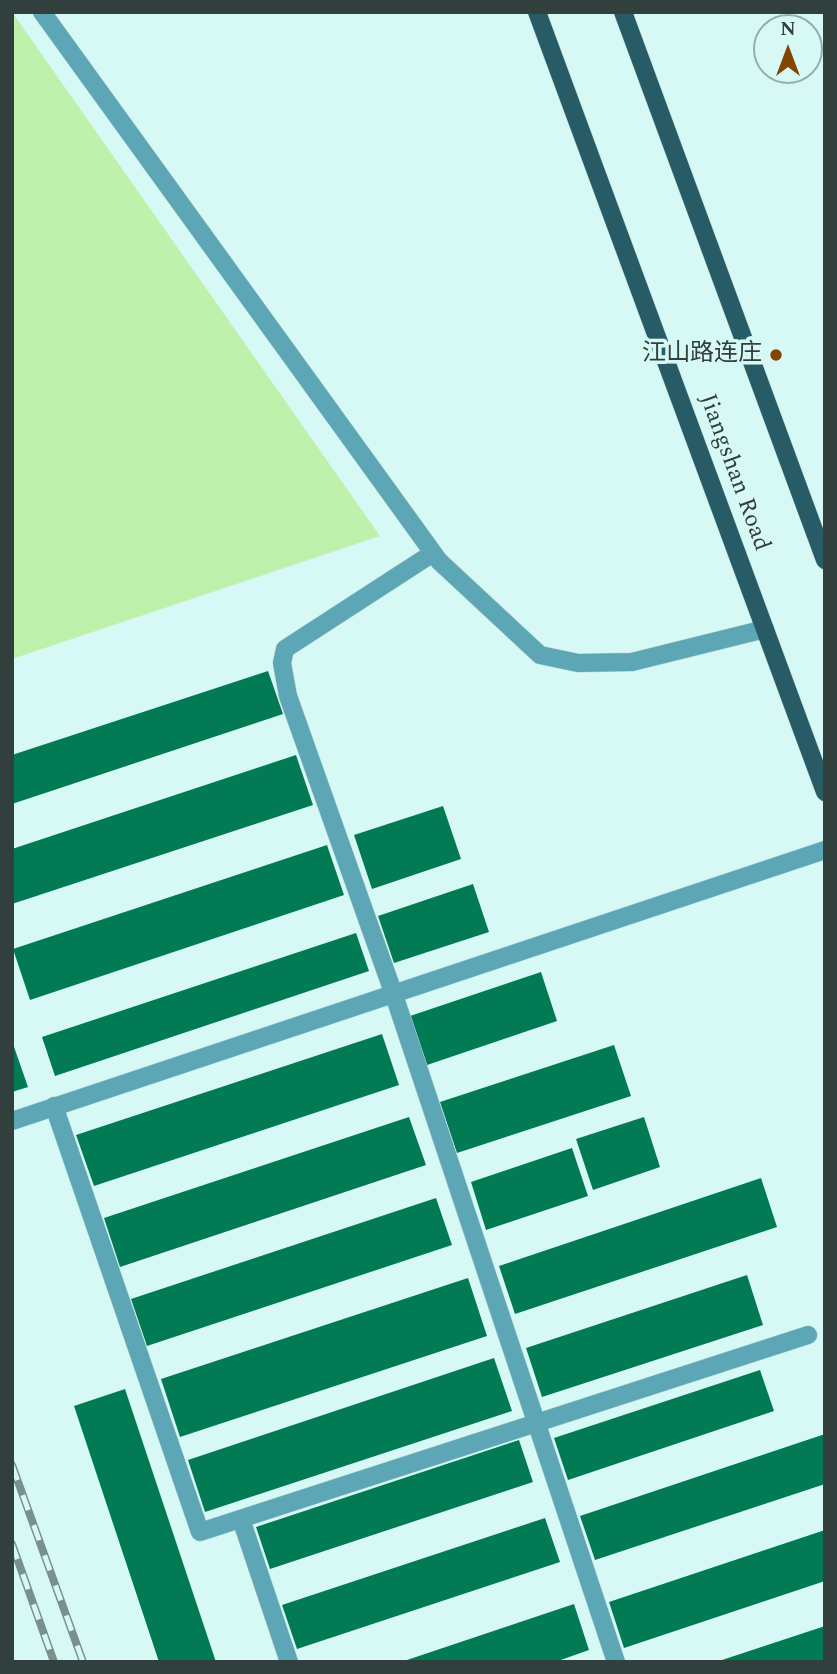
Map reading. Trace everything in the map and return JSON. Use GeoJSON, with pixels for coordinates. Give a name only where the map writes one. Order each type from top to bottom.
{"type":"FeatureCollection","features":[{"type":"Feature","properties":{"kind":"main road","name":"Jiangshan Road"},"geometry":{"type":"LineString","coordinates":[[537,12],[825,792]]}},
{"type":"Feature","properties":{"kind":"main road"},"geometry":{"type":"LineString","coordinates":[[623,12],[825,560]]}},
{"type":"Feature","properties":{"kind":"street"},"geometry":{"type":"LineString","coordinates":[[43,12],[433,553],[540,655],[578,663],[632,662],[765,629]]}},
{"type":"Feature","properties":{"kind":"street"},"geometry":{"type":"LineString","coordinates":[[433,553],[285,649],[282,663],[288,696],[393,992],[616,1662]]}},
{"type":"Feature","properties":{"kind":"street"},"geometry":{"type":"LineString","coordinates":[[12,1121],[825,850]]}},
{"type":"Feature","properties":{"kind":"street"},"geometry":{"type":"LineString","coordinates":[[54,1106],[200,1532],[808,1335]]}},
{"type":"Feature","properties":{"kind":"street"},"geometry":{"type":"LineString","coordinates":[[241,1519],[289,1662]]}},
{"type":"Feature","properties":{"kind":"green space"},"geometry":{"type":"Polygon","coordinates":[[[12,12],[380,536],[12,659],[12,12]]]}},
{"type":"Feature","properties":{"kind":"building"},"geometry":{"type":"Polygon","coordinates":[[[268,671],[283,714],[12,804],[12,755],[268,671]]]}},
{"type":"Feature","properties":{"kind":"building"},"geometry":{"type":"Polygon","coordinates":[[[296,755],[313,805],[12,904],[12,849],[296,755]]]}},
{"type":"Feature","properties":{"kind":"building"},"geometry":{"type":"Polygon","coordinates":[[[443,806],[461,859],[372,889],[354,835],[443,806]]]}},
{"type":"Feature","properties":{"kind":"building"},"geometry":{"type":"Polygon","coordinates":[[[327,845],[344,895],[30,1000],[13,949],[327,845]]]}},
{"type":"Feature","properties":{"kind":"building"},"geometry":{"type":"Polygon","coordinates":[[[473,884],[489,932],[394,963],[378,916],[473,884]]]}},
{"type":"Feature","properties":{"kind":"building"},"geometry":{"type":"Polygon","coordinates":[[[356,933],[369,971],[55,1076],[42,1037],[356,933]]]}},
{"type":"Feature","properties":{"kind":"building"},"geometry":{"type":"Polygon","coordinates":[[[541,972],[557,1021],[427,1065],[410,1016],[541,972]]]}},
{"type":"Feature","properties":{"kind":"building"},"geometry":{"type":"Polygon","coordinates":[[[382,1034],[399,1085],[94,1186],[76,1135],[382,1034]]]}},
{"type":"Feature","properties":{"kind":"building"},"geometry":{"type":"Polygon","coordinates":[[[12,1041],[28,1087],[12,1092],[12,1041]]]}},
{"type":"Feature","properties":{"kind":"building"},"geometry":{"type":"Polygon","coordinates":[[[614,1045],[631,1096],[457,1153],[440,1102],[614,1045]]]}},
{"type":"Feature","properties":{"kind":"building"},"geometry":{"type":"Polygon","coordinates":[[[409,1117],[426,1165],[120,1267],[104,1218],[409,1117]]]}},
{"type":"Feature","properties":{"kind":"building"},"geometry":{"type":"Polygon","coordinates":[[[644,1117],[660,1167],[593,1190],[576,1139],[644,1117]]]}},
{"type":"Feature","properties":{"kind":"building"},"geometry":{"type":"Polygon","coordinates":[[[572,1148],[588,1196],[486,1230],[471,1182],[572,1148]]]}},
{"type":"Feature","properties":{"kind":"building"},"geometry":{"type":"Polygon","coordinates":[[[761,1178],[777,1227],[515,1314],[499,1266],[761,1178]]]}},
{"type":"Feature","properties":{"kind":"building"},"geometry":{"type":"Polygon","coordinates":[[[436,1198],[452,1245],[147,1346],[131,1299],[436,1198]]]}},
{"type":"Feature","properties":{"kind":"building"},"geometry":{"type":"Polygon","coordinates":[[[747,1275],[763,1325],[542,1397],[526,1348],[747,1275]]]}},
{"type":"Feature","properties":{"kind":"building"},"geometry":{"type":"Polygon","coordinates":[[[468,1278],[487,1336],[180,1437],[161,1379],[468,1278]]]}},
{"type":"Feature","properties":{"kind":"building"},"geometry":{"type":"Polygon","coordinates":[[[494,1358],[512,1411],[205,1512],[188,1460],[494,1358]]]}},
{"type":"Feature","properties":{"kind":"building"},"geometry":{"type":"Polygon","coordinates":[[[760,1370],[774,1411],[568,1480],[554,1438],[760,1370]]]}},
{"type":"Feature","properties":{"kind":"building"},"geometry":{"type":"Polygon","coordinates":[[[125,1389],[216,1662],[159,1662],[74,1406],[125,1389]]]}},
{"type":"Feature","properties":{"kind":"building"},"geometry":{"type":"Polygon","coordinates":[[[825,1434],[825,1484],[595,1560],[580,1516],[825,1434]]]}},
{"type":"Feature","properties":{"kind":"building"},"geometry":{"type":"Polygon","coordinates":[[[519,1440],[533,1482],[270,1569],[256,1527],[519,1440]]]}},
{"type":"Feature","properties":{"kind":"building"},"geometry":{"type":"Polygon","coordinates":[[[545,1518],[560,1562],[297,1649],[282,1605],[545,1518]]]}},
{"type":"Feature","properties":{"kind":"building"},"geometry":{"type":"Polygon","coordinates":[[[825,1530],[825,1581],[624,1648],[609,1602],[825,1530]]]}},
{"type":"Feature","properties":{"kind":"building"},"geometry":{"type":"Polygon","coordinates":[[[574,1604],[589,1650],[555,1662],[401,1662],[574,1604]]]}},
{"type":"Feature","properties":{"kind":"building"},"geometry":{"type":"Polygon","coordinates":[[[825,1626],[825,1662],[719,1662],[719,1661],[825,1626]]]}},
{"type":"Feature","properties":{"kind":"railway"},"geometry":{"type":"LineString","coordinates":[[12,1465],[83,1662]]}},
{"type":"Feature","properties":{"kind":"railway"},"geometry":{"type":"LineString","coordinates":[[12,1544],[54,1662]]}},
{"type":"Feature","properties":{"kind":"place","name":"江山路连庄"},"geometry":{"type":"Point","coordinates":[776,355]}}]}
